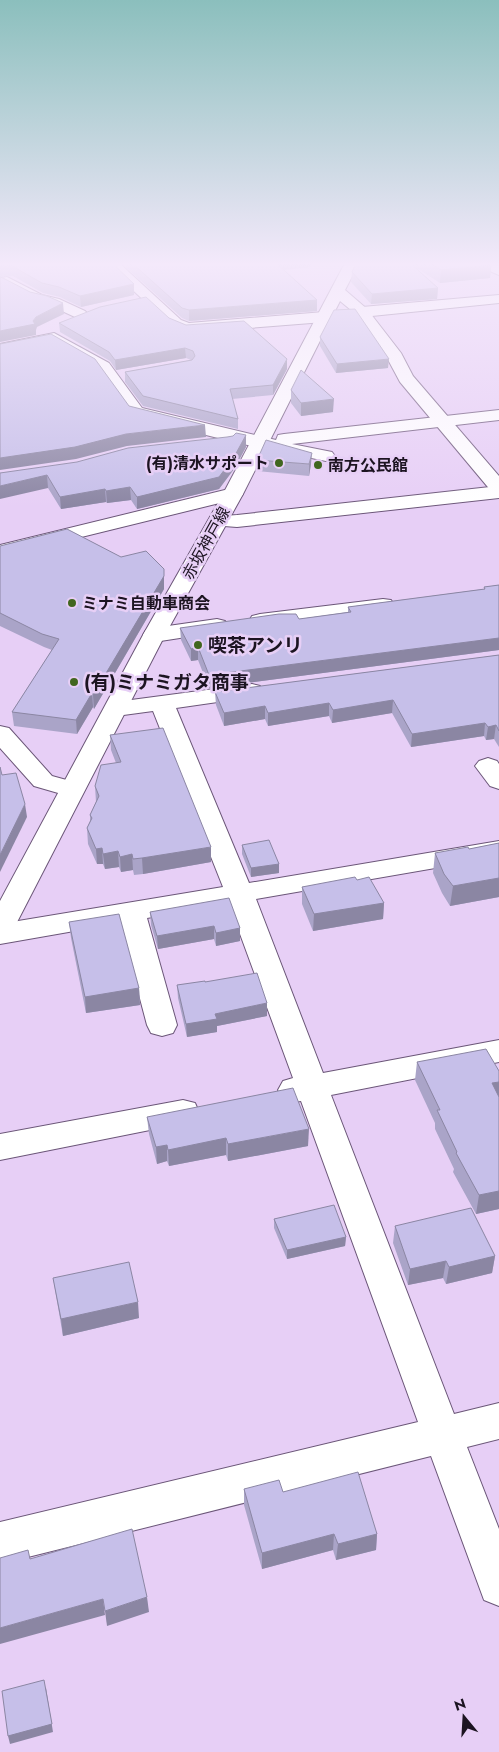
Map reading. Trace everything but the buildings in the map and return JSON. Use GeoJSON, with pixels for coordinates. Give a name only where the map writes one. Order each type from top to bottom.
{"type":"FeatureCollection","features":[{"type":"Feature","properties":{"kind":"street"},"geometry":{"type":"LineString","coordinates":[[0,349],[21,345]]}},
{"type":"Feature","properties":{"kind":"street"},"geometry":{"type":"LineString","coordinates":[[66,345],[103,366],[136,412],[238,438],[326,456]]}},
{"type":"Feature","properties":{"kind":"street","name":"赤坂神戸線"},"geometry":{"type":"LineString","coordinates":[[0,928],[154,635],[233,494],[310,345]]}},
{"type":"Feature","properties":{"kind":"street"},"geometry":{"type":"LineString","coordinates":[[387,345],[406,378],[499,488]]}},
{"type":"Feature","properties":{"kind":"street"},"geometry":{"type":"LineString","coordinates":[[112,377],[131,374]]}},
{"type":"Feature","properties":{"kind":"street"},"geometry":{"type":"LineString","coordinates":[[260,442],[499,415]]}},
{"type":"Feature","properties":{"kind":"street"},"geometry":{"type":"LineString","coordinates":[[193,445],[229,442],[238,438]]}},
{"type":"Feature","properties":{"kind":"street"},"geometry":{"type":"LineString","coordinates":[[218,521],[237,521],[499,492]]}},
{"type":"Feature","properties":{"kind":"street"},"geometry":{"type":"LineString","coordinates":[[0,551],[233,494]]}},
{"type":"Feature","properties":{"kind":"street"},"geometry":{"type":"LineString","coordinates":[[35,525],[70,534]]}},
{"type":"Feature","properties":{"kind":"street"},"geometry":{"type":"LineString","coordinates":[[154,635],[400,602]]}},
{"type":"Feature","properties":{"kind":"street"},"geometry":{"type":"LineString","coordinates":[[116,709],[277,688]]}},
{"type":"Feature","properties":{"kind":"street"},"geometry":{"type":"LineString","coordinates":[[162,703],[239,892],[499,1586]]}},
{"type":"Feature","properties":{"kind":"street"},"geometry":{"type":"LineString","coordinates":[[0,733],[43,781],[72,789]]}},
{"type":"Feature","properties":{"kind":"street"},"geometry":{"type":"LineString","coordinates":[[0,934],[499,849]]}},
{"type":"Feature","properties":{"kind":"street"},"geometry":{"type":"LineString","coordinates":[[131,911],[162,1025]]}},
{"type":"Feature","properties":{"kind":"street"},"geometry":{"type":"LineString","coordinates":[[262,1096],[499,1051]]}},
{"type":"Feature","properties":{"kind":"street"},"geometry":{"type":"LineString","coordinates":[[0,1147],[214,1106]]}},
{"type":"Feature","properties":{"kind":"street"},"geometry":{"type":"LineString","coordinates":[[0,1543],[499,1421]]}},
{"type":"Feature","properties":{"kind":"place","name":"(有)清水サポート"},"geometry":{"type":"Point","coordinates":[279,463]}},
{"type":"Feature","properties":{"kind":"place","name":"南方公民館"},"geometry":{"type":"Point","coordinates":[318,465]}},
{"type":"Feature","properties":{"kind":"place","name":"ミナミ自動車商会"},"geometry":{"type":"Point","coordinates":[72,603]}},
{"type":"Feature","properties":{"kind":"place","name":"喫茶アンリ"},"geometry":{"type":"Point","coordinates":[198,645]}},
{"type":"Feature","properties":{"kind":"place","name":"(有)ミナミガタ商事"},"geometry":{"type":"Point","coordinates":[74,682]}}]}
